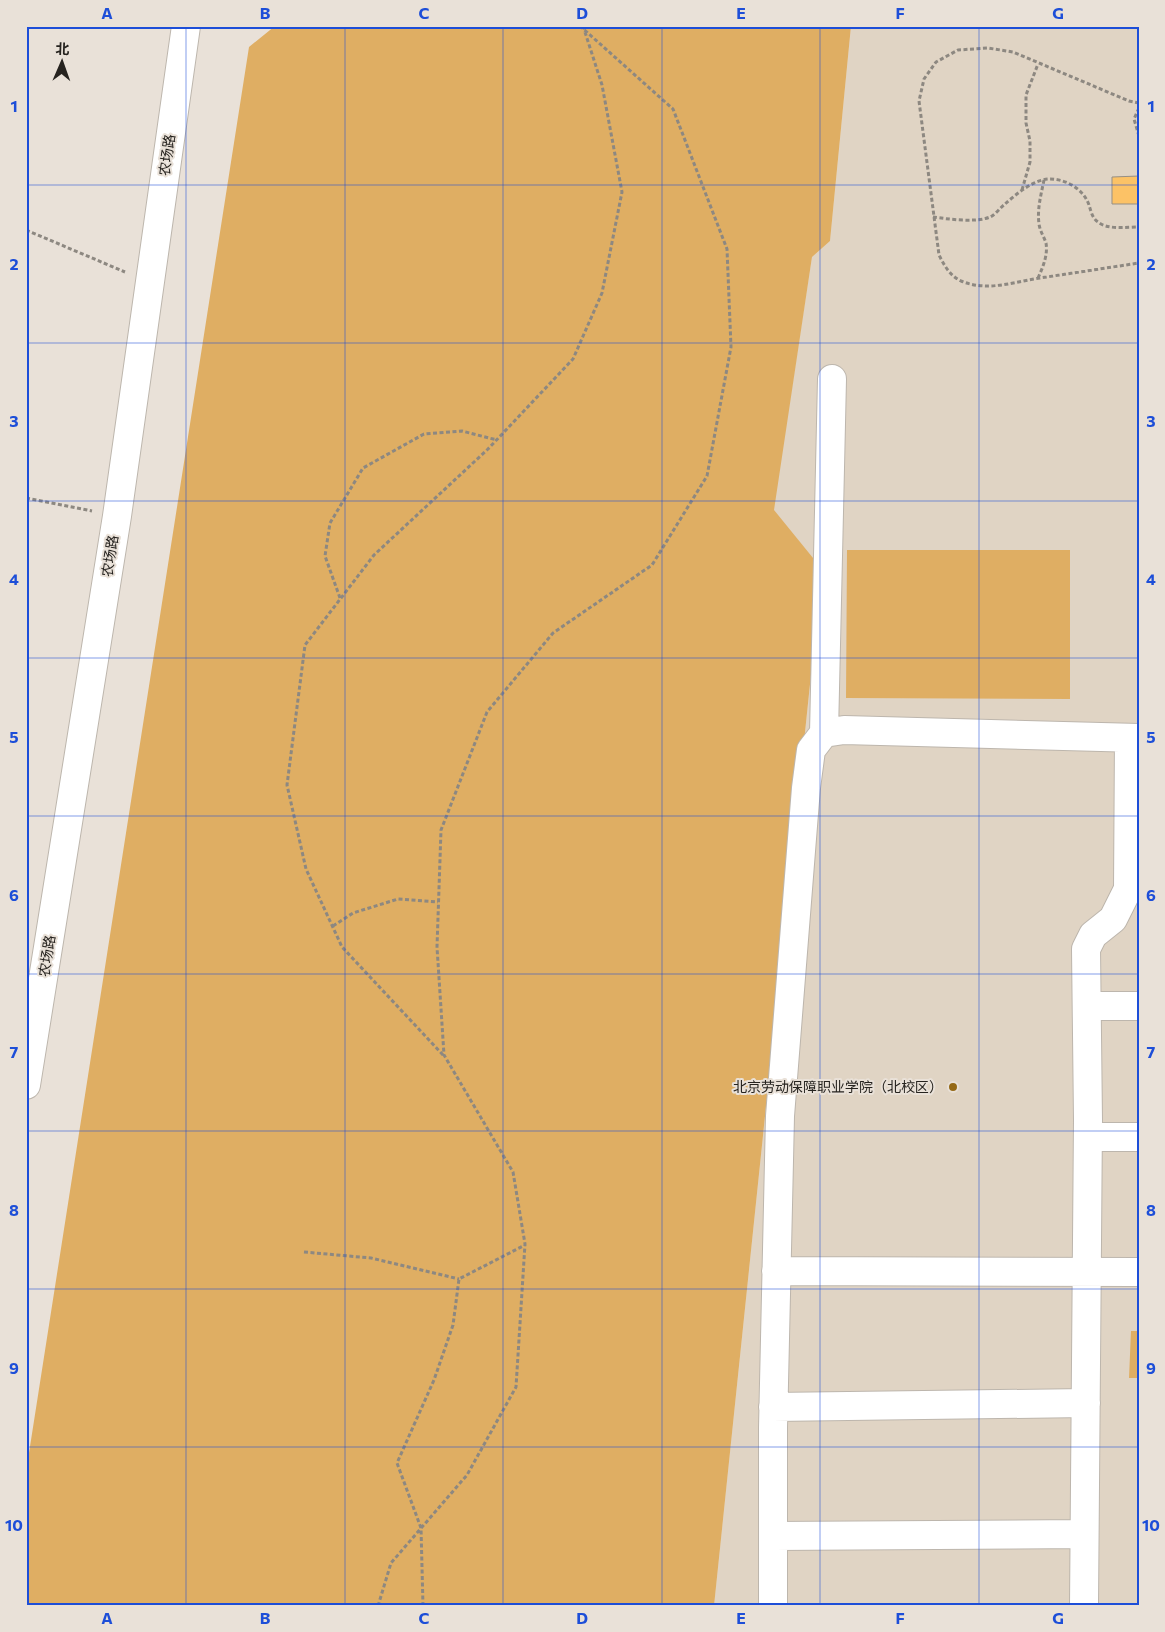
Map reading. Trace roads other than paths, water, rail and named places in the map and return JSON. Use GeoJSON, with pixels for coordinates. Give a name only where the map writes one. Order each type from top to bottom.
{"type":"FeatureCollection","features":[{"type":"Feature","properties":{"kind":"street","name":"农场路"},"geometry":{"type":"LineString","coordinates":[[26,1085],[117,516],[186,26]]}},
{"type":"Feature","properties":{"kind":"street"},"geometry":{"type":"LineString","coordinates":[[773,1606],[773,1407],[780,1116],[806,788],[812,750],[824,733],[832,379]]}},
{"type":"Feature","properties":{"kind":"street"},"geometry":{"type":"LineString","coordinates":[[824,733],[844,730],[1134,738],[1128,890],[1113,919],[1093,935],[1086,949],[1088,1137],[1084,1606]]}},
{"type":"Feature","properties":{"kind":"street"},"geometry":{"type":"LineString","coordinates":[[1086,1006],[1139,1006]]}},
{"type":"Feature","properties":{"kind":"street"},"geometry":{"type":"LineString","coordinates":[[1088,1137],[1139,1137]]}},
{"type":"Feature","properties":{"kind":"street"},"geometry":{"type":"LineString","coordinates":[[776,1271],[1139,1272]]}},
{"type":"Feature","properties":{"kind":"street"},"geometry":{"type":"LineString","coordinates":[[773,1407],[1086,1403]]}},
{"type":"Feature","properties":{"kind":"street"},"geometry":{"type":"LineString","coordinates":[[772,1536],[1084,1534]]}},
{"type":"Feature","properties":{"kind":"place","name":"北京劳动保障职业学院（北校区）"},"geometry":{"type":"Point","coordinates":[953,1087]}}]}
